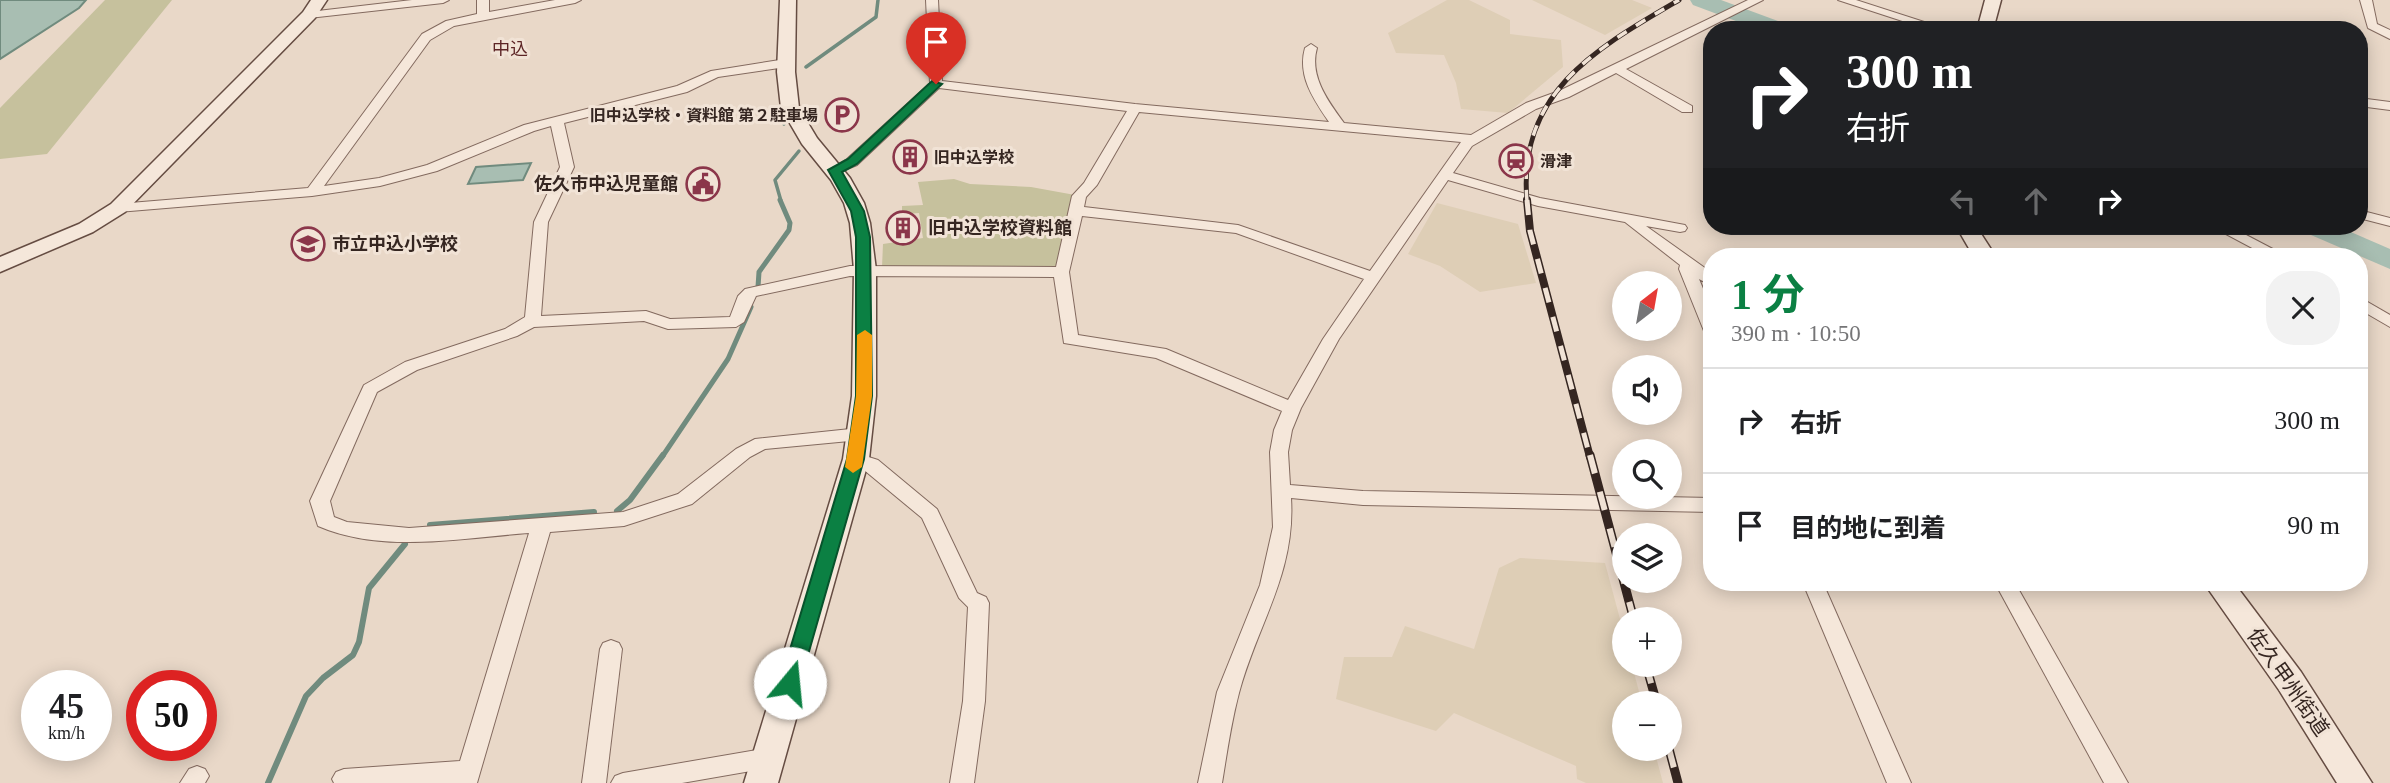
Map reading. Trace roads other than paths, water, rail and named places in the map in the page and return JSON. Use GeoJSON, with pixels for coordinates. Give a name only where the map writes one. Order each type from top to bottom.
{"type":"FeatureCollection","features":[{"type":"Feature","properties":{"kind":"main road"},"geometry":{"type":"LineString","coordinates":[[761,783],[856,459],[864,396],[865,270],[857,211],[835,170],[809,140],[790,108],[786,63],[788,0]]}},
{"type":"Feature","properties":{"kind":"main road"},"geometry":{"type":"LineString","coordinates":[[1987,21],[1993,0]]}},
{"type":"Feature","properties":{"kind":"main road"},"geometry":{"type":"LineString","coordinates":[[0,265],[86,228],[118,208],[314,8]]}},
{"type":"Feature","properties":{"kind":"main road","name":"佐久甲州街道"},"geometry":{"type":"LineString","coordinates":[[2224,591],[2296,690],[2355,783]]}},
{"type":"Feature","properties":{"kind":"street"},"geometry":{"type":"LineString","coordinates":[[314,8],[443,0]]}},
{"type":"Feature","properties":{"kind":"street"},"geometry":{"type":"LineString","coordinates":[[483,0],[483,16]]}},
{"type":"Feature","properties":{"kind":"street"},"geometry":{"type":"LineString","coordinates":[[312,192],[426,37],[450,23],[575,0]]}},
{"type":"Feature","properties":{"kind":"street"},"geometry":{"type":"LineString","coordinates":[[932,0],[936,84]]}},
{"type":"Feature","properties":{"kind":"street"},"geometry":{"type":"LineString","coordinates":[[1720,21],[1756,0]]}},
{"type":"Feature","properties":{"kind":"street"},"geometry":{"type":"LineString","coordinates":[[1844,0],[1913,21]]}},
{"type":"Feature","properties":{"kind":"street"},"geometry":{"type":"LineString","coordinates":[[2366,0],[2372,26],[2390,35]]}},
{"type":"Feature","properties":{"kind":"street"},"geometry":{"type":"LineString","coordinates":[[1210,783],[1228,692],[1270,585],[1283,527],[1279,452],[1283,430],[1292,408],[1331,340],[1473,139],[1531,106],[1564,94],[1703,30]]}},
{"type":"Feature","properties":{"kind":"street"},"geometry":{"type":"LineString","coordinates":[[1311,48],[1308,54],[1316,92],[1339,126]]}},
{"type":"Feature","properties":{"kind":"street"},"geometry":{"type":"LineString","coordinates":[[118,208],[133,209],[356,187],[417,173],[500,138],[682,89],[723,72],[786,63]]}},
{"type":"Feature","properties":{"kind":"street"},"geometry":{"type":"LineString","coordinates":[[1616,68],[1688,108]]}},
{"type":"Feature","properties":{"kind":"street"},"geometry":{"type":"LineString","coordinates":[[835,170],[852,162],[936,84],[1135,108],[1473,139]]}},
{"type":"Feature","properties":{"kind":"street"},"geometry":{"type":"LineString","coordinates":[[2368,103],[2390,106]]}},
{"type":"Feature","properties":{"kind":"street"},"geometry":{"type":"LineString","coordinates":[[1135,108],[1090,185],[1079,196],[1061,272],[1070,339],[1160,353],[1292,408]]}},
{"type":"Feature","properties":{"kind":"street"},"geometry":{"type":"LineString","coordinates":[[530,322],[535,312],[541,222],[567,167],[556,121]]}},
{"type":"Feature","properties":{"kind":"street"},"geometry":{"type":"LineString","coordinates":[[1446,176],[1524,198],[1680,228]]}},
{"type":"Feature","properties":{"kind":"street"},"geometry":{"type":"LineString","coordinates":[[1076,211],[1238,229],[1375,278]]}},
{"type":"Feature","properties":{"kind":"street"},"geometry":{"type":"LineString","coordinates":[[2368,216],[2390,222]]}},
{"type":"Feature","properties":{"kind":"street"},"geometry":{"type":"LineString","coordinates":[[1629,220],[1703,275]]}},
{"type":"Feature","properties":{"kind":"street"},"geometry":{"type":"LineString","coordinates":[[2236,235],[2262,248]]}},
{"type":"Feature","properties":{"kind":"street"},"geometry":{"type":"LineString","coordinates":[[1688,264],[1687,269],[1703,309]]}},
{"type":"Feature","properties":{"kind":"street"},"geometry":{"type":"LineString","coordinates":[[860,434],[761,443],[743,453],[685,499],[624,519],[409,535],[344,529],[325,522],[320,501],[370,389],[375,384],[395,373],[514,331],[530,322],[646,316],[668,324],[736,322],[746,296],[751,292],[850,271],[1061,272]]}},
{"type":"Feature","properties":{"kind":"street"},"geometry":{"type":"LineString","coordinates":[[2368,308],[2390,322]]}},
{"type":"Feature","properties":{"kind":"street"},"geometry":{"type":"LineString","coordinates":[[856,459],[871,465],[930,514],[969,598],[979,603],[974,701],[962,783]]}},
{"type":"Feature","properties":{"kind":"street"},"geometry":{"type":"LineString","coordinates":[[1282,491],[1363,498],[1703,505]]}},
{"type":"Feature","properties":{"kind":"street"},"geometry":{"type":"LineString","coordinates":[[344,779],[467,777],[542,524]]}},
{"type":"Feature","properties":{"kind":"street"},"geometry":{"type":"LineString","coordinates":[[1816,591],[1899,783]]}},
{"type":"Feature","properties":{"kind":"street"},"geometry":{"type":"LineString","coordinates":[[2009,591],[2116,783]]}},
{"type":"Feature","properties":{"kind":"street"},"geometry":{"type":"LineString","coordinates":[[594,783],[611,649]]}},
{"type":"Feature","properties":{"kind":"street"},"geometry":{"type":"LineString","coordinates":[[624,783],[768,758]]}},
{"type":"Feature","properties":{"kind":"waterway"},"geometry":{"type":"LineString","coordinates":[[806,67],[876,17],[878,0]]}},
{"type":"Feature","properties":{"kind":"waterway"},"geometry":{"type":"LineString","coordinates":[[1701,0],[1757,21]]}},
{"type":"Feature","properties":{"kind":"waterway"},"geometry":{"type":"LineString","coordinates":[[779,113],[784,124]]}},
{"type":"Feature","properties":{"kind":"waterway"},"geometry":{"type":"LineString","coordinates":[[781,201],[775,180],[799,151]]}},
{"type":"Feature","properties":{"kind":"waterway"},"geometry":{"type":"LineString","coordinates":[[758,287],[759,272],[789,230],[790,223],[780,200]]}},
{"type":"Feature","properties":{"kind":"waterway"},"geometry":{"type":"LineString","coordinates":[[2334,235],[2363,248]]}},
{"type":"Feature","properties":{"kind":"waterway"},"geometry":{"type":"LineString","coordinates":[[2368,250],[2390,260]]}},
{"type":"Feature","properties":{"kind":"waterway"},"geometry":{"type":"LineString","coordinates":[[662,457],[728,359],[751,307]]}},
{"type":"Feature","properties":{"kind":"waterway"},"geometry":{"type":"LineString","coordinates":[[617,511],[630,500],[663,455]]}},
{"type":"Feature","properties":{"kind":"waterway"},"geometry":{"type":"LineString","coordinates":[[430,525],[594,512]]}},
{"type":"Feature","properties":{"kind":"waterway"},"geometry":{"type":"LineString","coordinates":[[268,783],[306,696],[323,678],[353,655],[359,642],[369,588],[405,544]]}},
{"type":"Feature","properties":{"kind":"railway"},"geometry":{"type":"LineString","coordinates":[[1527,200],[1527,163],[1535,130],[1549,102],[1568,78],[1592,56],[1619,36],[1679,0]]}},
{"type":"Feature","properties":{"kind":"railway"},"geometry":{"type":"LineString","coordinates":[[1527,200],[1530,231],[1590,457]]}},
{"type":"Feature","properties":{"kind":"railway"},"geometry":{"type":"LineString","coordinates":[[1590,455],[1631,607]]}},
{"type":"Feature","properties":{"kind":"railway"},"geometry":{"type":"LineString","coordinates":[[1649,677],[1653,691]]}},
{"type":"Feature","properties":{"kind":"railway"},"geometry":{"type":"LineString","coordinates":[[1672,761],[1678,783]]}},
{"type":"Feature","properties":{"kind":"place","name":"旧中込学校・資料館 第２駐車場"},"geometry":{"type":"Point","coordinates":[842,115]}},
{"type":"Feature","properties":{"kind":"place","name":"旧中込学校"},"geometry":{"type":"Point","coordinates":[910,157]}},
{"type":"Feature","properties":{"kind":"place","name":"滑津"},"geometry":{"type":"Point","coordinates":[1516,161]}},
{"type":"Feature","properties":{"kind":"place","name":"佐久市中込児童館"},"geometry":{"type":"Point","coordinates":[703,184]}},
{"type":"Feature","properties":{"kind":"place","name":"旧中込学校資料館"},"geometry":{"type":"Point","coordinates":[903,228]}},
{"type":"Feature","properties":{"kind":"place","name":"市立中込小学校"},"geometry":{"type":"Point","coordinates":[308,244]}},
{"type":"Feature","properties":{"kind":"district","name":"中込"},"geometry":{"type":"Point","coordinates":[510,49]}}]}
